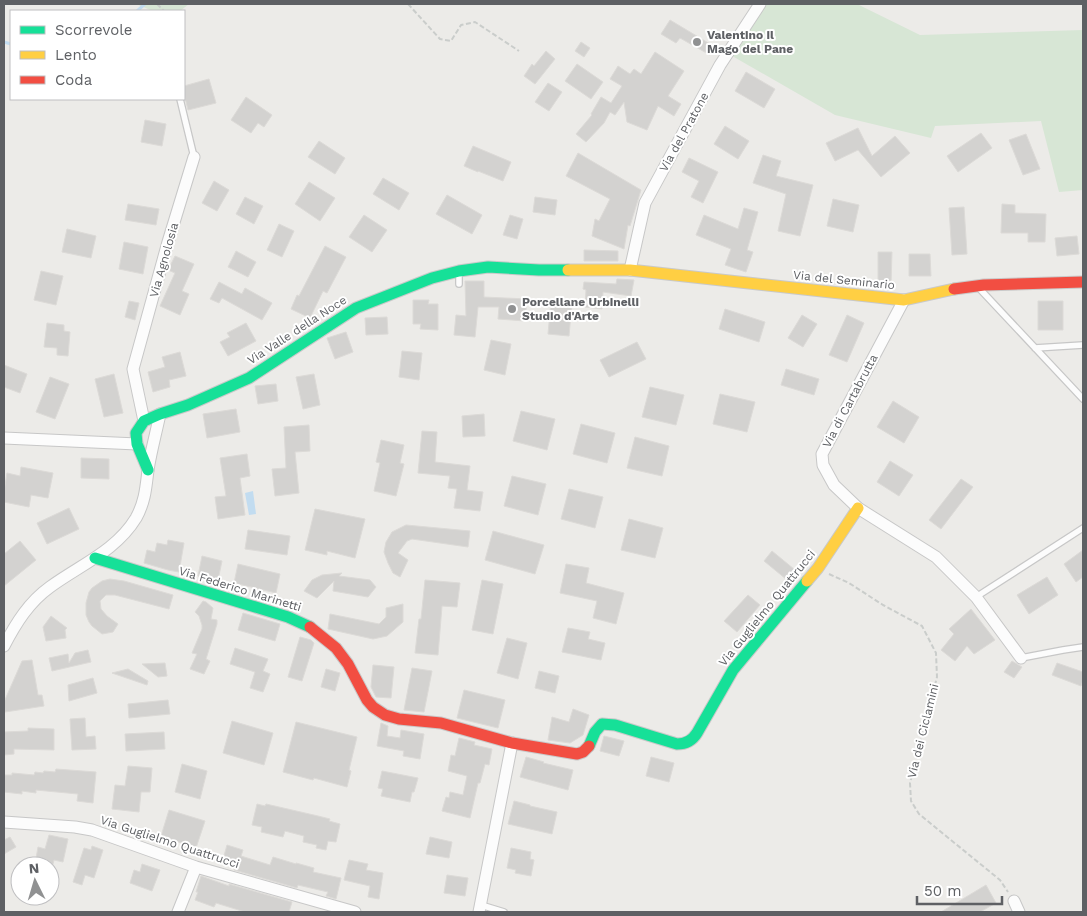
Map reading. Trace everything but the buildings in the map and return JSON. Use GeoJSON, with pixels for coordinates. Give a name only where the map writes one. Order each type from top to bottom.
{"type":"FeatureCollection","features":[{"type":"Feature","properties":{"kind":"street","name":"Via del Pratone"},"geometry":{"type":"LineString","coordinates":[[630,270],[645,203],[720,65],[760,4]]}},
{"type":"Feature","properties":{"kind":"street","name":"Via Agnolosia"},"geometry":{"type":"LineString","coordinates":[[144,421],[133,369],[194,157]]}},
{"type":"Feature","properties":{"kind":"street","name":"Via Valle della Noce"},"geometry":{"type":"LineString","coordinates":[[144,421],[188,406],[249,378],[356,308],[432,278],[488,267],[539,270],[630,270]]}},
{"type":"Feature","properties":{"kind":"street","name":"Via del Seminario"},"geometry":{"type":"LineString","coordinates":[[630,270],[904,300],[977,286],[1083,282]]}},
{"type":"Feature","properties":{"kind":"street","name":"Via di Cartabrutta"},"geometry":{"type":"LineString","coordinates":[[904,300],[822,454],[823,465],[834,485],[858,508],[936,558],[976,597],[1021,658]]}},
{"type":"Feature","properties":{"kind":"street"},"geometry":{"type":"LineString","coordinates":[[4,646],[28,606],[50,587],[116,542],[136,518],[144,499],[160,414]]}},
{"type":"Feature","properties":{"kind":"street"},"geometry":{"type":"LineString","coordinates":[[144,421],[136,433],[148,470]]}},
{"type":"Feature","properties":{"kind":"street"},"geometry":{"type":"LineString","coordinates":[[4,438],[138,444]]}},
{"type":"Feature","properties":{"kind":"street","name":"Via Guglielmo Quattrucci"},"geometry":{"type":"LineString","coordinates":[[512,743],[582,753],[589,747],[598,726],[606,723],[677,744],[690,742],[733,670],[818,568],[858,508]]}},
{"type":"Feature","properties":{"kind":"street","name":"Via Federico Marinetti"},"geometry":{"type":"LineString","coordinates":[[95,558],[288,616],[303,623],[313,629],[339,652],[348,664],[367,700],[384,715],[399,719],[441,723],[512,743]]}},
{"type":"Feature","properties":{"kind":"street"},"geometry":{"type":"LineString","coordinates":[[480,908],[512,743]]}},
{"type":"Feature","properties":{"kind":"street","name":"Via Guglielmo Quattrucci"},"geometry":{"type":"LineString","coordinates":[[4,822],[75,827],[100,832],[196,867],[354,912]]}},
{"type":"Feature","properties":{"kind":"street"},"geometry":{"type":"LineString","coordinates":[[178,912],[196,867]]}},
{"type":"Feature","properties":{"kind":"street"},"geometry":{"type":"LineString","coordinates":[[1014,900],[1019,912]]}},
{"type":"Feature","properties":{"kind":"lane","name":"Via Agnolosia"},"geometry":{"type":"LineString","coordinates":[[180,100],[194,157]]}},
{"type":"Feature","properties":{"kind":"lane"},"geometry":{"type":"LineString","coordinates":[[459,284],[460,271]]}},
{"type":"Feature","properties":{"kind":"lane"},"geometry":{"type":"LineString","coordinates":[[977,286],[1083,399]]}},
{"type":"Feature","properties":{"kind":"lane"},"geometry":{"type":"LineString","coordinates":[[1035,348],[1083,345]]}},
{"type":"Feature","properties":{"kind":"lane"},"geometry":{"type":"LineString","coordinates":[[976,597],[1083,528]]}},
{"type":"Feature","properties":{"kind":"lane","name":"Via di Cartabrutta"},"geometry":{"type":"LineString","coordinates":[[1021,658],[1083,648]]}},
{"type":"Feature","properties":{"kind":"lane"},"geometry":{"type":"LineString","coordinates":[[480,908],[504,912]]}},
{"type":"Feature","properties":{"kind":"path"},"geometry":{"type":"LineString","coordinates":[[408,4],[440,39],[451,41],[461,25],[475,22],[519,51]]}},
{"type":"Feature","properties":{"kind":"path","name":"Via dei Ciclamini"},"geometry":{"type":"LineString","coordinates":[[818,568],[849,583],[922,626],[936,653],[937,677],[910,783],[912,801],[919,814],[1000,880],[1014,900]]}},
{"type":"Feature","properties":{"kind":"green space"},"geometry":{"type":"Polygon","coordinates":[[[136,4],[189,4],[181,10],[151,10],[136,4]]]}},
{"type":"Feature","properties":{"kind":"green space"},"geometry":{"type":"Polygon","coordinates":[[[759,4],[857,4],[920,35],[1083,30],[1083,190],[1059,192],[1041,121],[935,126],[931,138],[835,115],[727,53],[759,4]]]}},
{"type":"Feature","properties":{"kind":"water"},"geometry":{"type":"Polygon","coordinates":[[[253,491],[256,514],[249,515],[245,493],[253,491]]]}},
{"type":"Feature","properties":{"kind":"waterway"},"geometry":{"type":"LineString","coordinates":[[138,10],[145,4]]}},
{"type":"Feature","properties":{"kind":"waterway"},"geometry":{"type":"LineString","coordinates":[[4,42],[10,44]]}},
{"type":"Feature","properties":{"kind":"traffic: fast"},"geometry":{"type":"LineString","coordinates":[[148,470],[137,444],[136,433],[144,421],[188,405],[249,378],[356,308],[432,278],[459,271],[488,267],[568,270]]}},
{"type":"Feature","properties":{"kind":"traffic: fast"},"geometry":{"type":"LineString","coordinates":[[95,558],[288,617],[310,627]]}},
{"type":"Feature","properties":{"kind":"traffic: fast"},"geometry":{"type":"LineString","coordinates":[[589,746],[595,732],[602,724],[615,725],[677,744],[686,743],[691,740],[697,733],[733,670],[807,581]]}},
{"type":"Feature","properties":{"kind":"traffic: slow"},"geometry":{"type":"LineString","coordinates":[[568,270],[630,270],[904,300],[954,289]]}},
{"type":"Feature","properties":{"kind":"traffic: slow"},"geometry":{"type":"LineString","coordinates":[[807,581],[818,568],[858,508]]}},
{"type":"Feature","properties":{"kind":"traffic: jam"},"geometry":{"type":"LineString","coordinates":[[954,289],[984,285],[1083,282]]}},
{"type":"Feature","properties":{"kind":"traffic: jam"},"geometry":{"type":"LineString","coordinates":[[310,627],[336,648],[348,664],[367,700],[373,707],[385,715],[399,719],[441,723],[512,743],[577,754],[583,752],[589,746]]}},
{"type":"Feature","properties":{"kind":"place","name":"Valentino il Mago del Pane"},"geometry":{"type":"Point","coordinates":[697,42]}},
{"type":"Feature","properties":{"kind":"place","name":"Porcellane Urbinelli Studio d'Arte"},"geometry":{"type":"Point","coordinates":[512,309]}}]}
